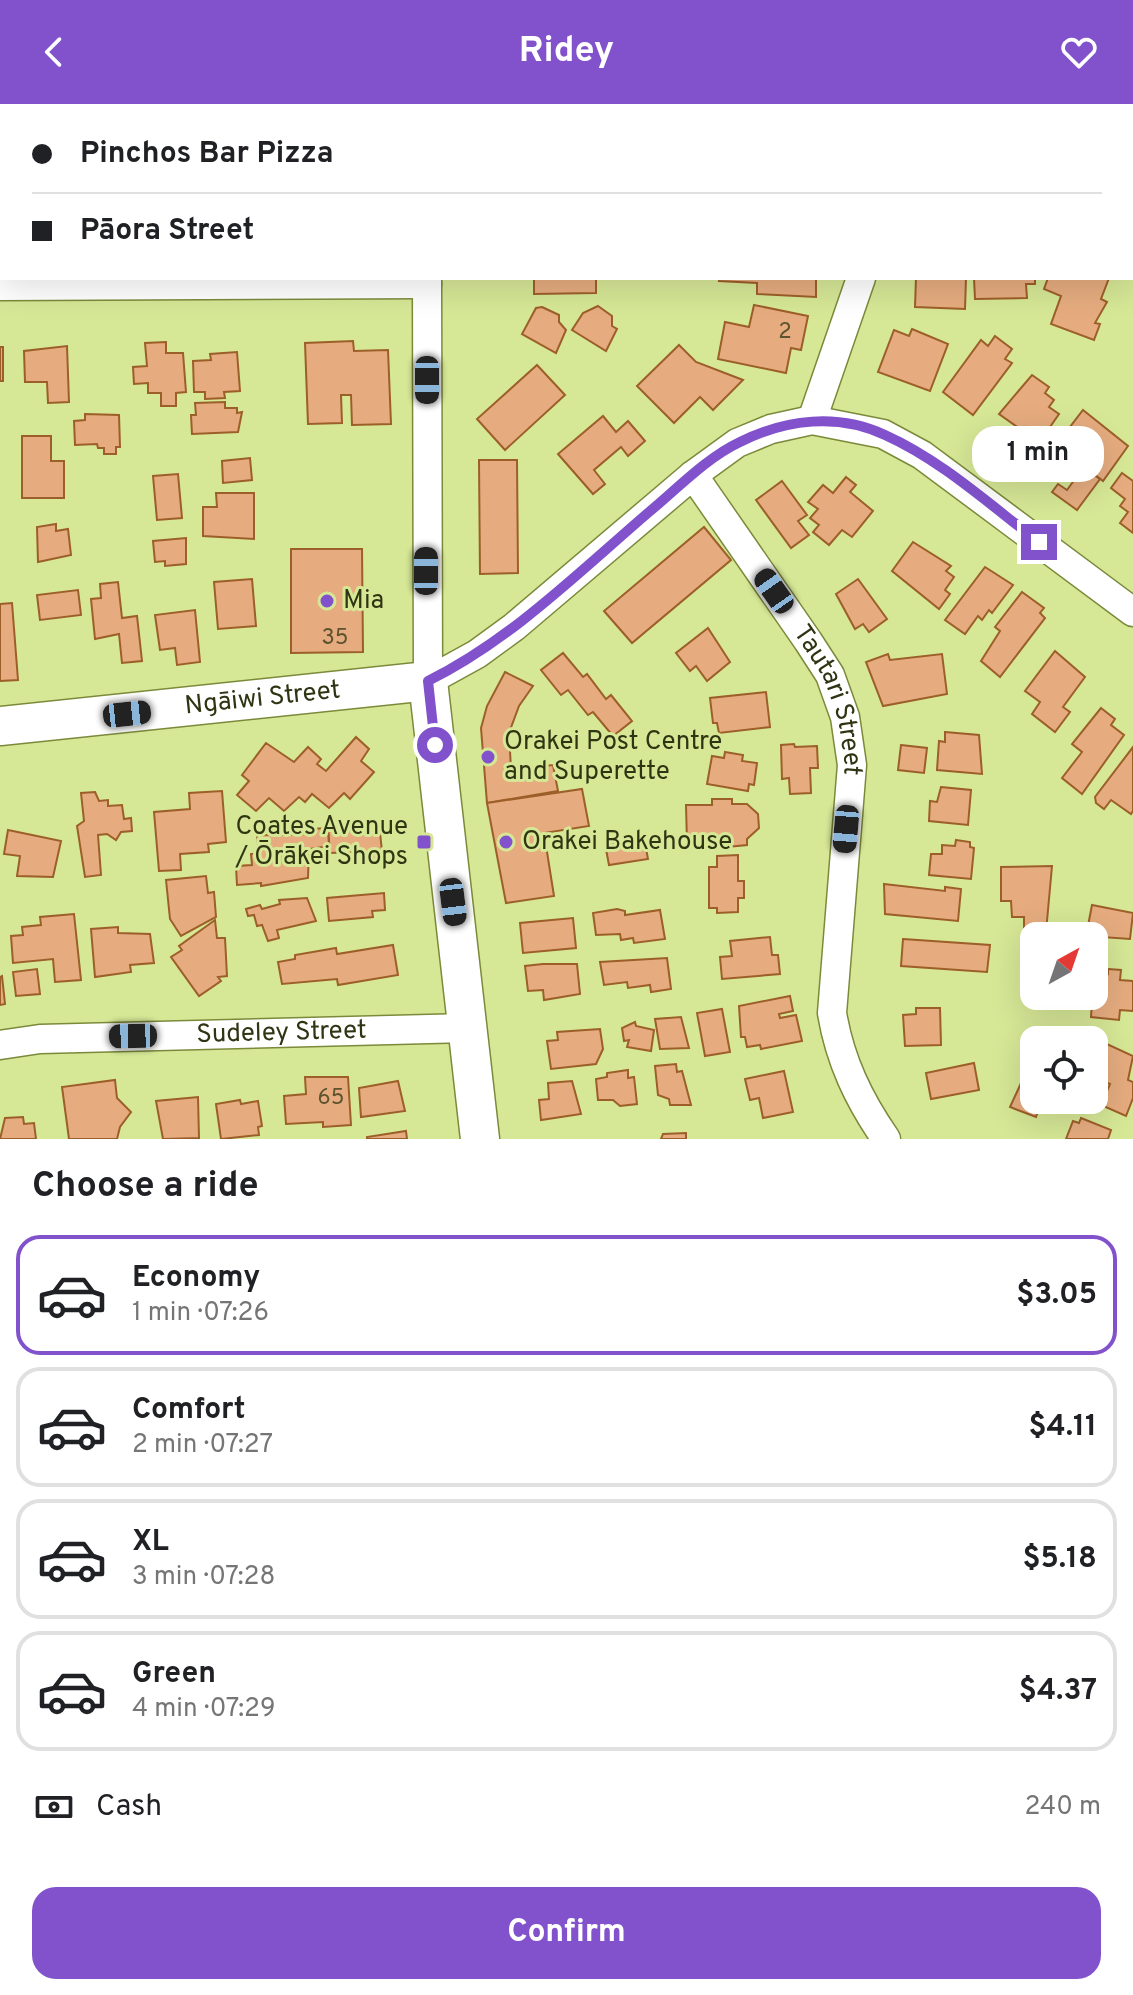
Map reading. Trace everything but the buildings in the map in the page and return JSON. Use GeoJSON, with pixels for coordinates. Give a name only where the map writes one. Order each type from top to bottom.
{"type":"FeatureCollection","features":[{"type":"Feature","properties":{"kind":"street"},"geometry":{"type":"LineString","coordinates":[[812,420],[860,280]]}},
{"type":"Feature","properties":{"kind":"street"},"geometry":{"type":"LineString","coordinates":[[0,286],[427,281],[428,681],[480,1139]]}},
{"type":"Feature","properties":{"kind":"street"},"geometry":{"type":"LineString","coordinates":[[428,681],[477,654],[514,627],[693,475],[737,443],[771,429],[812,420],[883,434],[922,455],[1133,612]]}},
{"type":"Feature","properties":{"kind":"street","name":"Tautari Street"},"geometry":{"type":"LineString","coordinates":[[693,475],[830,675],[845,717],[852,765],[832,1013],[852,1083],[886,1139]]}},
{"type":"Feature","properties":{"kind":"street","name":"Ngāiwi Street"},"geometry":{"type":"LineString","coordinates":[[0,726],[428,681]]}},
{"type":"Feature","properties":{"kind":"street","name":"Sudeley Street"},"geometry":{"type":"LineString","coordinates":[[0,1045],[40,1039],[468,1028]]}},
{"type":"Feature","properties":{"kind":"place","name":"Mia"},"geometry":{"type":"Point","coordinates":[327,601]}},
{"type":"Feature","properties":{"kind":"place","name":"Orakei Post Centre and Superette"},"geometry":{"type":"Point","coordinates":[488,757]}},
{"type":"Feature","properties":{"kind":"place","name":"Coates Avenue / Ōrākei Shops"},"geometry":{"type":"Point","coordinates":[424,842]}},
{"type":"Feature","properties":{"kind":"place","name":"Orakei Bakehouse"},"geometry":{"type":"Point","coordinates":[506,842]}},
{"type":"Feature","properties":{"kind":"route"},"geometry":{"type":"LineString","coordinates":[[435,745],[428,681],[477,654],[514,627],[693,475],[737,443],[771,429],[812,420],[843,423],[883,434],[922,455],[1039,542]]}}]}
